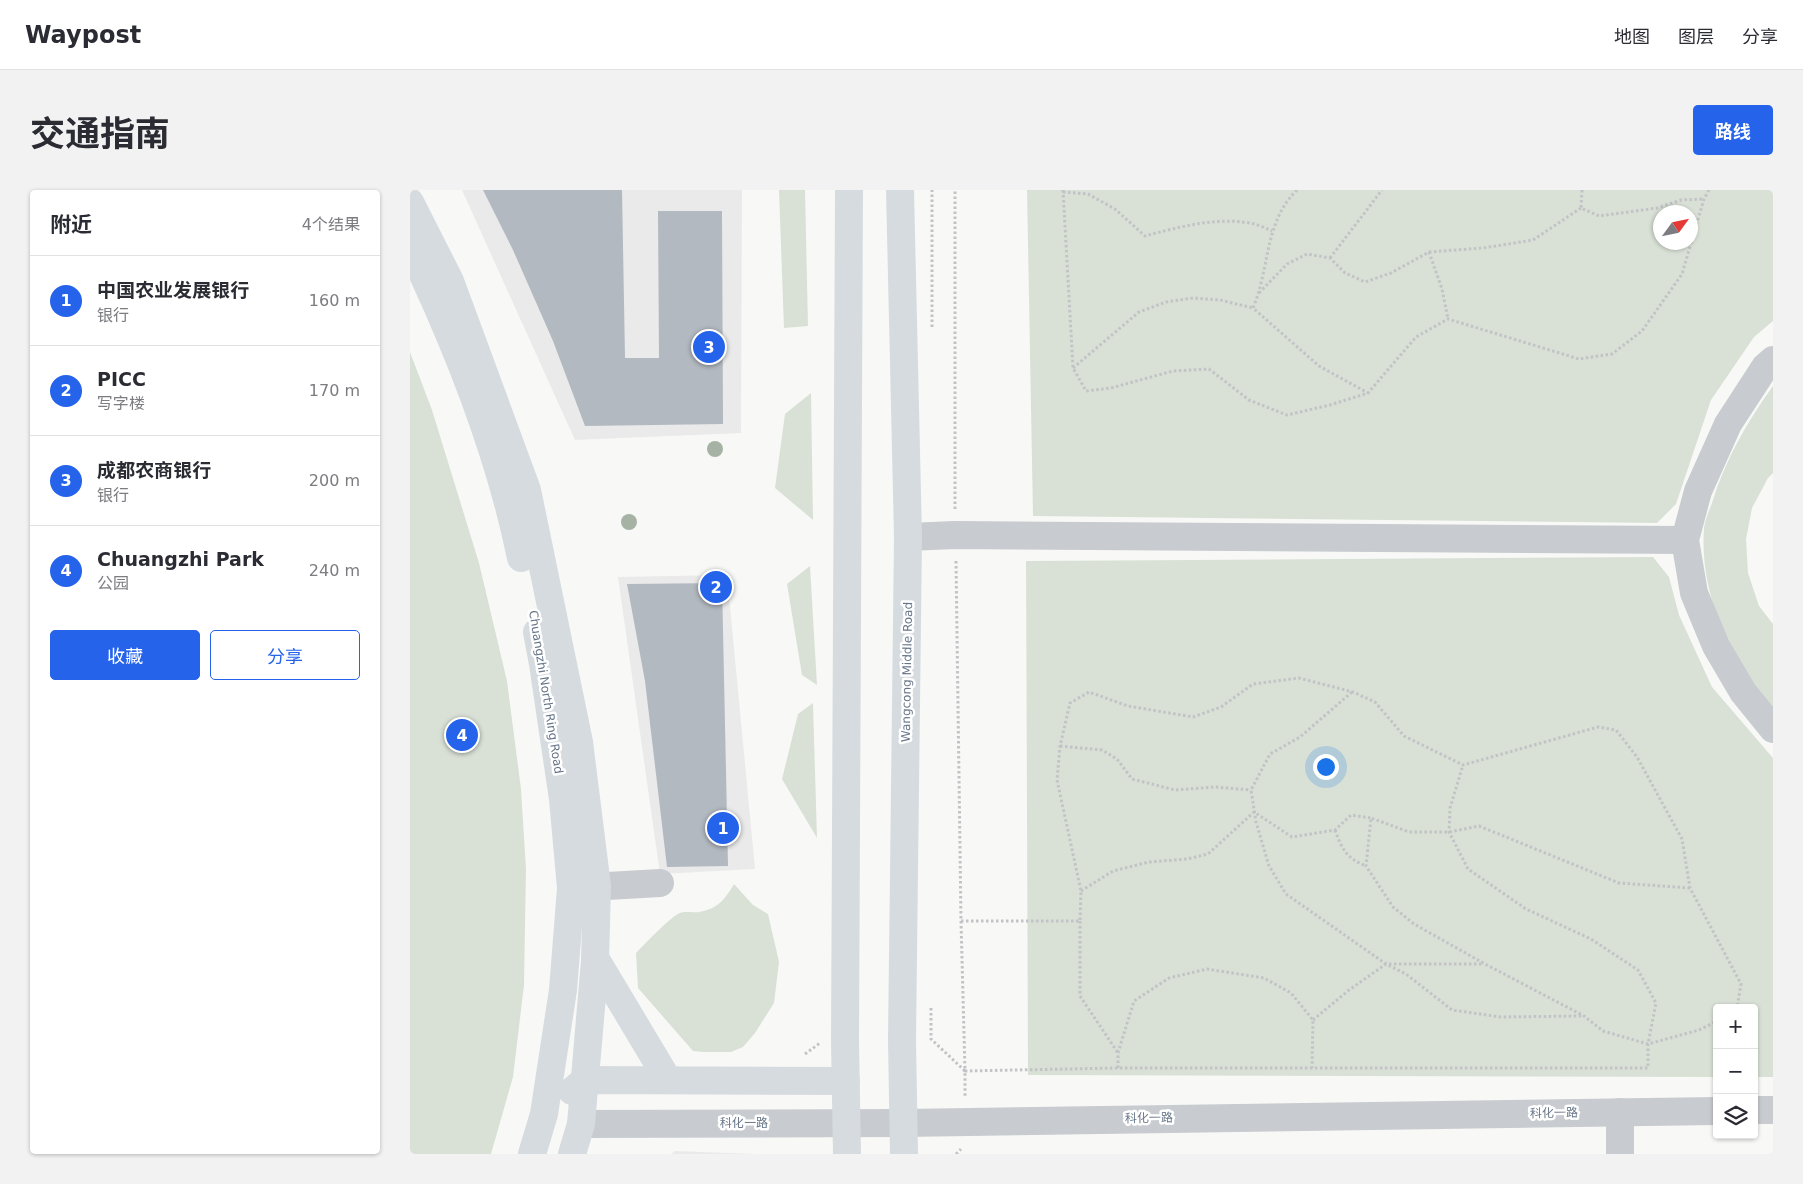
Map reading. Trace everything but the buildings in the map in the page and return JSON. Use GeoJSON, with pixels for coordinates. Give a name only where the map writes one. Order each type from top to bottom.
{"type":"FeatureCollection","features":[{"type":"Feature","properties":{"kind":"main road"},"geometry":{"type":"LineString","coordinates":[[847,1154],[850,190]]}},
{"type":"Feature","properties":{"kind":"main road","name":"Wangcong Middle Road"},"geometry":{"type":"LineString","coordinates":[[900,190],[908,537],[902,1040],[904,1154]]}},
{"type":"Feature","properties":{"kind":"main road"},"geometry":{"type":"LineString","coordinates":[[410,202],[450,281],[527,490],[579,742],[584,887],[595,958],[581,1124],[572,1154]]}},
{"type":"Feature","properties":{"kind":"main road","name":"Chuangzhi North Ring Road"},"geometry":{"type":"LineString","coordinates":[[410,247],[439,307],[460,362],[484,427],[514,524],[545,674],[563,799],[584,887],[563,990],[544,1114],[532,1154]]}},
{"type":"Feature","properties":{"kind":"main road"},"geometry":{"type":"LineString","coordinates":[[595,958],[668,1080]]}},
{"type":"Feature","properties":{"kind":"main road"},"geometry":{"type":"LineString","coordinates":[[544,1114],[585,1080],[846,1081]]}},
{"type":"Feature","properties":{"kind":"street"},"geometry":{"type":"LineString","coordinates":[[1773,360],[1766,367],[1728,424],[1698,491],[1685,540],[1694,592],[1716,646],[1743,692],[1773,729]]}},
{"type":"Feature","properties":{"kind":"street"},"geometry":{"type":"LineString","coordinates":[[908,537],[955,535],[1685,540]]}},
{"type":"Feature","properties":{"kind":"street"},"geometry":{"type":"LineString","coordinates":[[584,887],[660,883]]}},
{"type":"Feature","properties":{"kind":"street"},"geometry":{"type":"LineString","coordinates":[[1758,1110],[1773,1110]]}},
{"type":"Feature","properties":{"kind":"street","name":"科化一路"},"geometry":{"type":"LineString","coordinates":[[581,1124],[904,1123],[1713,1111]]}},
{"type":"Feature","properties":{"kind":"street"},"geometry":{"type":"LineString","coordinates":[[1620,1112],[1620,1154]]}},
{"type":"Feature","properties":{"kind":"path"},"geometry":{"type":"LineString","coordinates":[[932,190],[932,329]]}},
{"type":"Feature","properties":{"kind":"path"},"geometry":{"type":"LineString","coordinates":[[955,190],[955,535],[961,922],[967,1144],[956,1154]]}},
{"type":"Feature","properties":{"kind":"path"},"geometry":{"type":"LineString","coordinates":[[1253,308],[1259,293],[1272,231],[1291,196],[1297,190]]}},
{"type":"Feature","properties":{"kind":"path"},"geometry":{"type":"LineString","coordinates":[[1330,258],[1382,190]]}},
{"type":"Feature","properties":{"kind":"path"},"geometry":{"type":"LineString","coordinates":[[1581,208],[1582,190]]}},
{"type":"Feature","properties":{"kind":"path"},"geometry":{"type":"LineString","coordinates":[[1272,231],[1251,223],[1221,222],[1186,225],[1145,236],[1115,209],[1088,194],[1063,191],[1073,368],[1086,391],[1111,388],[1173,371],[1209,369],[1249,400],[1287,414],[1330,405],[1368,393],[1416,336],[1448,319],[1579,359],[1612,354],[1642,331],[1682,274],[1704,199],[1709,190]]}},
{"type":"Feature","properties":{"kind":"path"},"geometry":{"type":"LineString","coordinates":[[1581,208],[1599,216],[1657,208],[1681,200],[1704,199]]}},
{"type":"Feature","properties":{"kind":"path"},"geometry":{"type":"LineString","coordinates":[[1259,293],[1287,264],[1307,254],[1330,258],[1345,273],[1365,282],[1391,272],[1429,252],[1483,248],[1533,240],[1581,208]]}},
{"type":"Feature","properties":{"kind":"path"},"geometry":{"type":"LineString","coordinates":[[1429,252],[1442,288],[1448,319]]}},
{"type":"Feature","properties":{"kind":"path"},"geometry":{"type":"LineString","coordinates":[[1073,368],[1139,312],[1166,302],[1202,298],[1220,300],[1253,308],[1319,366],[1368,393]]}},
{"type":"Feature","properties":{"kind":"path"},"geometry":{"type":"LineString","coordinates":[[1118,1053],[1080,996],[1081,891],[1057,780],[1060,746],[1070,703],[1089,692],[1128,706],[1193,717],[1221,706],[1253,684],[1299,678],[1353,692],[1375,702],[1404,736],[1463,765],[1598,727],[1616,730],[1637,757],[1682,838],[1690,888],[1740,984],[1738,1004]]}},
{"type":"Feature","properties":{"kind":"path"},"geometry":{"type":"LineString","coordinates":[[1353,692],[1300,737],[1270,754],[1251,790],[1254,812],[1269,866],[1286,894],[1386,964],[1406,974],[1452,1010],[1501,1017],[1584,1016]]}},
{"type":"Feature","properties":{"kind":"path"},"geometry":{"type":"LineString","coordinates":[[1060,746],[1102,750],[1117,759],[1132,779],[1175,790],[1215,787],[1251,790]]}},
{"type":"Feature","properties":{"kind":"path"},"geometry":{"type":"LineString","coordinates":[[931,1000],[931,1039],[965,1070],[1118,1068],[1648,1068],[1648,1044],[1656,1003],[1638,970],[1591,939],[1526,909],[1468,869],[1449,832],[1450,808],[1463,765]]}},
{"type":"Feature","properties":{"kind":"path"},"geometry":{"type":"LineString","coordinates":[[1081,891],[1113,871],[1149,862],[1208,854],[1254,812]]}},
{"type":"Feature","properties":{"kind":"path"},"geometry":{"type":"LineString","coordinates":[[1254,812],[1292,836],[1335,830],[1351,815],[1371,818],[1409,832],[1449,832],[1479,826],[1619,883],[1690,888]]}},
{"type":"Feature","properties":{"kind":"path"},"geometry":{"type":"LineString","coordinates":[[1366,866],[1371,818]]}},
{"type":"Feature","properties":{"kind":"path"},"geometry":{"type":"LineString","coordinates":[[1335,830],[1341,846],[1352,860],[1366,866],[1394,908],[1414,924],[1584,1016],[1603,1031],[1648,1044],[1699,1030],[1713,1023]]}},
{"type":"Feature","properties":{"kind":"path"},"geometry":{"type":"LineString","coordinates":[[961,922],[1080,921]]}},
{"type":"Feature","properties":{"kind":"path"},"geometry":{"type":"LineString","coordinates":[[1313,1020],[1349,990],[1386,964],[1485,964]]}},
{"type":"Feature","properties":{"kind":"path"},"geometry":{"type":"LineString","coordinates":[[1118,1068],[1118,1053],[1134,1001],[1169,978],[1207,969],[1264,978],[1291,993],[1313,1020],[1312,1068]]}},
{"type":"Feature","properties":{"kind":"shaded area"},"geometry":{"type":"Polygon","coordinates":[[[462,190],[742,190],[741,433],[575,440],[462,190]]]}},
{"type":"Feature","properties":{"kind":"shaded area"},"geometry":{"type":"Polygon","coordinates":[[[779,190],[805,190],[808,326],[784,328],[779,190]]]}},
{"type":"Feature","properties":{"kind":"shaded area"},"geometry":{"type":"Polygon","coordinates":[[[1027,190],[1773,190],[1773,321],[1754,337],[1711,400],[1676,504],[1657,523],[1033,516],[1027,190]]]}},
{"type":"Feature","properties":{"kind":"shaded area"},"geometry":{"type":"Polygon","coordinates":[[[410,352],[432,410],[479,563],[507,681],[521,789],[526,869],[524,985],[513,1077],[491,1154],[410,1154],[410,352]]]}},
{"type":"Feature","properties":{"kind":"shaded area"},"geometry":{"type":"Polygon","coordinates":[[[1773,386],[1773,473],[1768,478],[1752,508],[1746,539],[1748,573],[1759,606],[1773,624],[1773,712],[1744,670],[1721,626],[1707,579],[1704,554],[1704,528],[1717,487],[1730,457],[1754,413],[1773,386]]]}},
{"type":"Feature","properties":{"kind":"shaded area"},"geometry":{"type":"Polygon","coordinates":[[[811,393],[813,520],[775,488],[785,414],[811,393]]]}},
{"type":"Feature","properties":{"kind":"shaded area"},"geometry":{"type":"Polygon","coordinates":[[[1653,557],[1669,577],[1679,615],[1712,687],[1773,758],[1773,1077],[1758,1077],[1758,1004],[1713,1004],[1713,1077],[1028,1075],[1026,561],[1653,557]]]}},
{"type":"Feature","properties":{"kind":"shaded area"},"geometry":{"type":"Polygon","coordinates":[[[810,566],[817,685],[802,675],[787,584],[810,566]]]}},
{"type":"Feature","properties":{"kind":"shaded area"},"geometry":{"type":"Polygon","coordinates":[[[727,575],[755,869],[660,874],[618,577],[727,575]]]}},
{"type":"Feature","properties":{"kind":"shaded area"},"geometry":{"type":"Polygon","coordinates":[[[813,703],[817,838],[782,779],[798,714],[813,703]]]}},
{"type":"Feature","properties":{"kind":"shaded area"},"geometry":{"type":"Polygon","coordinates":[[[734,884],[753,905],[768,914],[779,962],[774,1003],[755,1033],[743,1047],[731,1052],[693,1051],[638,988],[636,953],[676,915],[682,912],[706,911],[716,906],[724,899],[734,884]]]}},
{"type":"Feature","properties":{"kind":"shaded area"},"geometry":{"type":"Polygon","coordinates":[[[675,1151],[755,1154],[671,1154],[675,1151]]]}},
{"type":"Feature","properties":{"kind":"place","name":"成都农商银行"},"geometry":{"type":"Point","coordinates":[709,347]}},
{"type":"Feature","properties":{"kind":"place","name":"PICC"},"geometry":{"type":"Point","coordinates":[716,587]}},
{"type":"Feature","properties":{"kind":"place","name":"Chuangzhi Park"},"geometry":{"type":"Point","coordinates":[462,735]}},
{"type":"Feature","properties":{"kind":"place","name":"中国农业发展银行"},"geometry":{"type":"Point","coordinates":[723,828]}}]}
